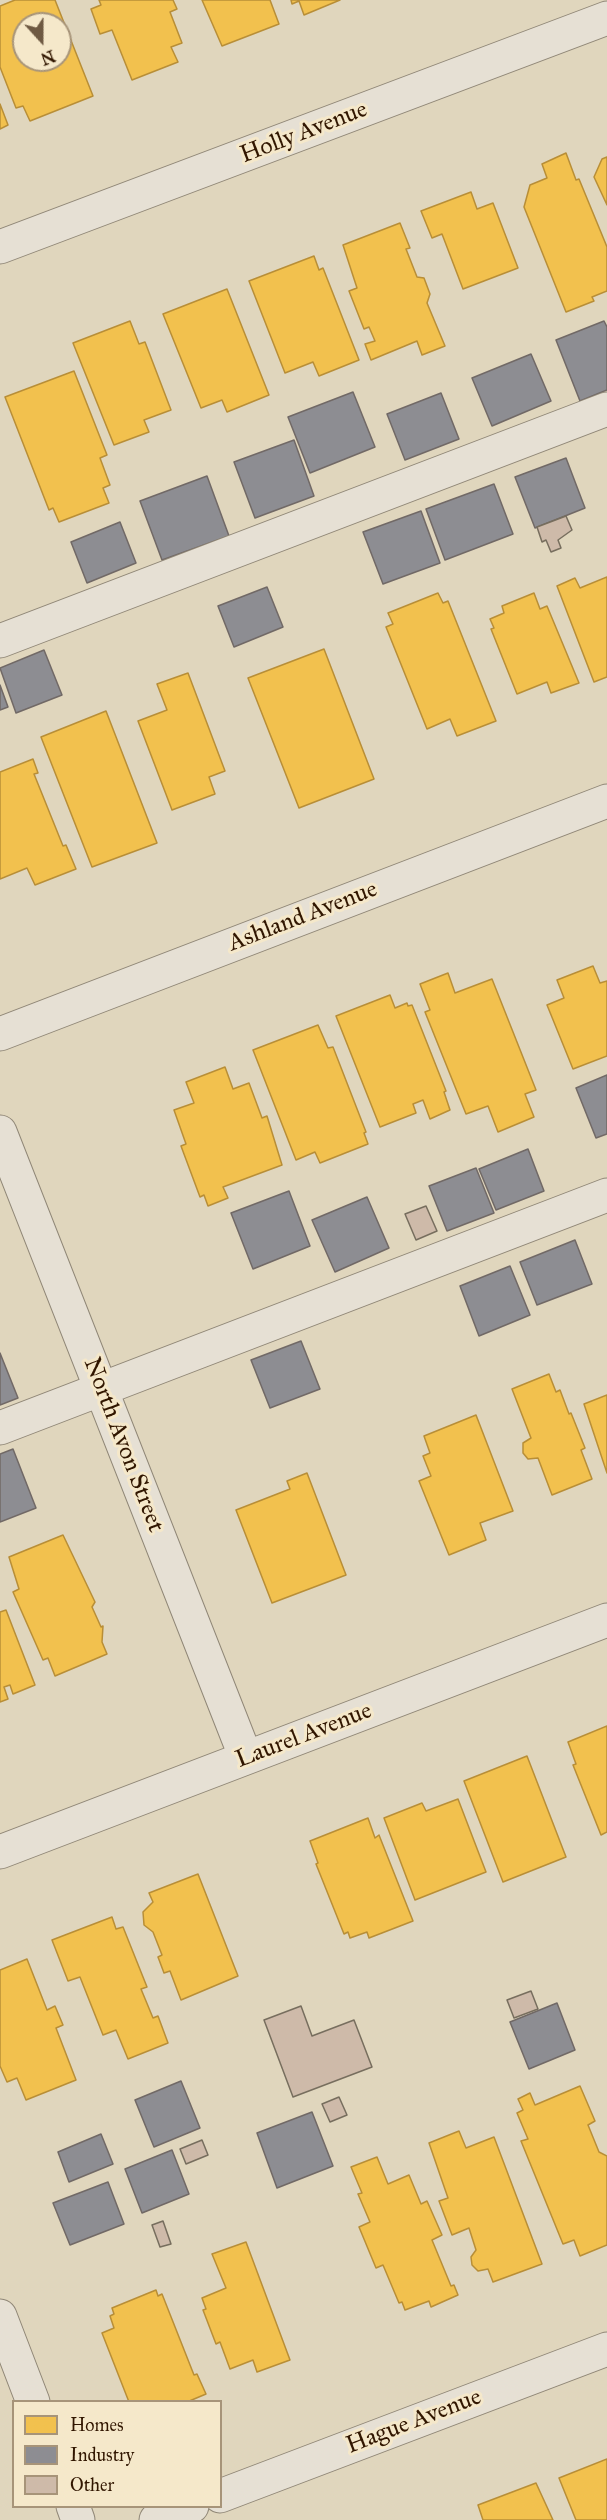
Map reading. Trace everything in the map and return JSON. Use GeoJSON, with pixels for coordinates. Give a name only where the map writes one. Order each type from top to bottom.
{"type":"FeatureCollection","features":[{"type":"Feature","properties":{"kind":"street","name":"Holly Avenue"},"geometry":{"type":"LineString","coordinates":[[0,247],[607,18]]}},
{"type":"Feature","properties":{"kind":"street"},"geometry":{"type":"LineString","coordinates":[[0,641],[607,409]]}},
{"type":"Feature","properties":{"kind":"street","name":"Ashland Avenue"},"geometry":{"type":"LineString","coordinates":[[0,1034],[607,801]]}},
{"type":"Feature","properties":{"kind":"street","name":"North Avon Street"},"geometry":{"type":"LineString","coordinates":[[0,1132],[246,1758]]}},
{"type":"Feature","properties":{"kind":"street"},"geometry":{"type":"LineString","coordinates":[[0,1428],[607,1195]]}},
{"type":"Feature","properties":{"kind":"street","name":"Laurel Avenue"},"geometry":{"type":"LineString","coordinates":[[0,1852],[607,1620]]}},
{"type":"Feature","properties":{"kind":"street"},"geometry":{"type":"LineString","coordinates":[[0,2316],[32,2400]]}},
{"type":"Feature","properties":{"kind":"street","name":"Hague Avenue"},"geometry":{"type":"LineString","coordinates":[[222,2495],[607,2349]]}},
{"type":"Feature","properties":{"kind":"street"},"geometry":{"type":"LineString","coordinates":[[156,2520],[187,2508]]}},
{"type":"Feature","properties":{"kind":"building: Homes"},"geometry":{"type":"Polygon","coordinates":[[[15,0],[55,0],[60,12],[12,12],[12,72],[72,72],[72,43],[93,96],[30,121],[23,106],[16,108],[0,67],[0,6],[15,0]]]}},
{"type":"Feature","properties":{"kind":"building: Homes"},"geometry":{"type":"Polygon","coordinates":[[[99,0],[173,0],[177,9],[170,12],[182,43],[171,47],[178,62],[132,80],[112,30],[100,34],[91,9],[101,5],[99,0]]]}},
{"type":"Feature","properties":{"kind":"building: Homes"},"geometry":{"type":"Polygon","coordinates":[[[202,0],[270,0],[279,24],[222,46],[202,0]]]}},
{"type":"Feature","properties":{"kind":"building: Homes"},"geometry":{"type":"Polygon","coordinates":[[[291,0],[340,0],[304,15],[299,1],[292,4],[291,0]]]}},
{"type":"Feature","properties":{"kind":"building: Homes"},"geometry":{"type":"Polygon","coordinates":[[[0,104],[8,125],[0,129],[0,104]]]}},
{"type":"Feature","properties":{"kind":"building: Homes"},"geometry":{"type":"Polygon","coordinates":[[[566,153],[607,247],[607,291],[592,297],[594,301],[566,312],[524,207],[530,185],[547,178],[542,164],[566,153]]]}},
{"type":"Feature","properties":{"kind":"building: Homes"},"geometry":{"type":"Polygon","coordinates":[[[607,157],[607,205],[594,177],[602,159],[607,157]]]}},
{"type":"Feature","properties":{"kind":"building: Homes"},"geometry":{"type":"Polygon","coordinates":[[[471,192],[477,209],[493,203],[518,268],[463,289],[442,234],[432,238],[421,211],[471,192]]]}},
{"type":"Feature","properties":{"kind":"building: Homes"},"geometry":{"type":"Polygon","coordinates":[[[400,223],[410,248],[406,249],[417,277],[424,278],[430,294],[427,303],[445,346],[422,355],[417,341],[371,360],[365,344],[375,341],[369,327],[364,329],[349,291],[357,288],[343,245],[400,223]]]}},
{"type":"Feature","properties":{"kind":"building: Homes"},"geometry":{"type":"Polygon","coordinates":[[[314,256],[319,270],[323,268],[359,360],[319,376],[313,362],[285,373],[249,281],[314,256]]]}},
{"type":"Feature","properties":{"kind":"building: Homes"},"geometry":{"type":"Polygon","coordinates":[[[227,289],[269,395],[227,412],[222,400],[201,408],[163,314],[227,289]]]}},
{"type":"Feature","properties":{"kind":"building: Homes"},"geometry":{"type":"Polygon","coordinates":[[[130,321],[139,344],[145,342],[171,410],[144,420],[149,432],[114,445],[73,343],[130,321]]]}},
{"type":"Feature","properties":{"kind":"building: Homes"},"geometry":{"type":"Polygon","coordinates":[[[74,371],[107,455],[100,458],[110,485],[103,488],[109,503],[59,522],[53,508],[49,510],[5,397],[74,371]]]}},
{"type":"Feature","properties":{"kind":"building: Homes"},"geometry":{"type":"Polygon","coordinates":[[[607,577],[607,677],[594,682],[557,586],[575,578],[580,588],[607,577]]]}},
{"type":"Feature","properties":{"kind":"building: Homes"},"geometry":{"type":"Polygon","coordinates":[[[438,593],[443,603],[448,601],[496,721],[457,736],[450,719],[427,729],[386,627],[393,624],[388,613],[438,593]]]}},
{"type":"Feature","properties":{"kind":"building: Homes"},"geometry":{"type":"Polygon","coordinates":[[[534,593],[540,609],[547,606],[579,683],[551,693],[547,682],[517,694],[491,629],[494,628],[490,619],[504,613],[502,606],[534,593]]]}},
{"type":"Feature","properties":{"kind":"building: Homes"},"geometry":{"type":"Polygon","coordinates":[[[324,649],[374,779],[299,808],[248,678],[324,649]]]}},
{"type":"Feature","properties":{"kind":"building: Homes"},"geometry":{"type":"Polygon","coordinates":[[[188,673],[225,771],[209,777],[215,794],[172,810],[138,721],[167,710],[157,684],[188,673]]]}},
{"type":"Feature","properties":{"kind":"building: Homes"},"geometry":{"type":"Polygon","coordinates":[[[106,711],[157,843],[92,867],[41,737],[106,711]]]}},
{"type":"Feature","properties":{"kind":"building: Homes"},"geometry":{"type":"Polygon","coordinates":[[[33,759],[38,773],[34,774],[63,846],[66,845],[76,869],[35,885],[27,868],[0,879],[0,772],[33,759]]]}},
{"type":"Feature","properties":{"kind":"building: Homes"},"geometry":{"type":"Polygon","coordinates":[[[593,966],[600,983],[607,981],[607,1056],[573,1069],[547,1005],[564,998],[557,980],[593,966]]]}},
{"type":"Feature","properties":{"kind":"building: Homes"},"geometry":{"type":"Polygon","coordinates":[[[448,973],[455,993],[492,979],[536,1090],[525,1094],[534,1117],[498,1132],[488,1106],[466,1114],[425,1012],[430,1010],[420,984],[448,973]]]}},
{"type":"Feature","properties":{"kind":"building: Homes"},"geometry":{"type":"Polygon","coordinates":[[[390,995],[395,1008],[407,1003],[408,1006],[412,1005],[446,1091],[444,1092],[450,1110],[430,1119],[423,1100],[413,1104],[416,1113],[380,1127],[336,1016],[390,995]]]}},
{"type":"Feature","properties":{"kind":"building: Homes"},"geometry":{"type":"Polygon","coordinates":[[[318,1025],[328,1048],[333,1047],[366,1132],[364,1133],[368,1144],[320,1163],[315,1152],[296,1160],[253,1050],[318,1025]]]}},
{"type":"Feature","properties":{"kind":"building: Homes"},"geometry":{"type":"Polygon","coordinates":[[[225,1067],[233,1089],[249,1083],[262,1118],[267,1116],[282,1165],[223,1187],[228,1198],[208,1206],[204,1195],[200,1197],[181,1146],[186,1144],[174,1110],[194,1103],[186,1082],[225,1067]]]}},
{"type":"Feature","properties":{"kind":"building: Homes"},"geometry":{"type":"Polygon","coordinates":[[[549,1374],[556,1392],[560,1390],[569,1414],[571,1413],[585,1448],[581,1450],[592,1479],[552,1495],[538,1458],[528,1459],[523,1453],[523,1443],[531,1438],[512,1389],[549,1374]]]}},
{"type":"Feature","properties":{"kind":"building: Homes"},"geometry":{"type":"Polygon","coordinates":[[[607,1395],[607,1473],[584,1404],[607,1395]]]}},
{"type":"Feature","properties":{"kind":"building: Homes"},"geometry":{"type":"Polygon","coordinates":[[[476,1415],[513,1511],[480,1523],[486,1540],[449,1555],[419,1481],[431,1476],[423,1456],[430,1453],[424,1436],[476,1415]]]}},
{"type":"Feature","properties":{"kind":"building: Homes"},"geometry":{"type":"Polygon","coordinates":[[[307,1473],[346,1575],[272,1603],[236,1510],[290,1489],[287,1481],[307,1473]]]}},
{"type":"Feature","properties":{"kind":"building: Homes"},"geometry":{"type":"Polygon","coordinates":[[[63,1535],[95,1602],[92,1607],[101,1627],[103,1626],[102,1642],[107,1654],[55,1676],[48,1658],[43,1660],[13,1592],[19,1589],[9,1557],[63,1535]]]}},
{"type":"Feature","properties":{"kind":"building: Homes"},"geometry":{"type":"Polygon","coordinates":[[[6,1610],[35,1685],[13,1694],[10,1685],[4,1687],[8,1699],[0,1702],[0,1612],[6,1610]]]}},
{"type":"Feature","properties":{"kind":"building: Homes"},"geometry":{"type":"Polygon","coordinates":[[[607,1726],[607,1832],[601,1835],[573,1765],[576,1764],[568,1742],[607,1726]]]}},
{"type":"Feature","properties":{"kind":"building: Homes"},"geometry":{"type":"Polygon","coordinates":[[[527,1756],[566,1857],[503,1882],[464,1781],[527,1756]]]}},
{"type":"Feature","properties":{"kind":"building: Homes"},"geometry":{"type":"Polygon","coordinates":[[[458,1799],[486,1872],[415,1900],[384,1818],[422,1803],[426,1811],[458,1799]]]}},
{"type":"Feature","properties":{"kind":"building: Homes"},"geometry":{"type":"Polygon","coordinates":[[[368,1818],[375,1838],[379,1835],[413,1921],[369,1938],[367,1932],[350,1938],[348,1932],[344,1934],[316,1864],[318,1863],[310,1841],[368,1818]]]}},
{"type":"Feature","properties":{"kind":"building: Homes"},"geometry":{"type":"Polygon","coordinates":[[[198,1874],[238,1976],[181,2000],[170,1971],[164,1973],[158,1957],[162,1955],[153,1932],[144,1925],[143,1912],[153,1902],[149,1893],[198,1874]]]}},
{"type":"Feature","properties":{"kind":"building: Homes"},"geometry":{"type":"Polygon","coordinates":[[[112,1917],[116,1929],[123,1927],[147,1987],[141,1989],[153,2018],[158,2016],[168,2043],[128,2059],[116,2030],[103,2035],[80,1977],[68,1981],[52,1940],[112,1917]]]}},
{"type":"Feature","properties":{"kind":"building: Homes"},"geometry":{"type":"Polygon","coordinates":[[[27,1959],[47,2010],[55,2006],[63,2025],[56,2028],[76,2080],[26,2100],[17,2078],[7,2082],[0,2066],[0,1970],[27,1959]]]}},
{"type":"Feature","properties":{"kind":"building: Homes"},"geometry":{"type":"Polygon","coordinates":[[[580,2086],[595,2121],[588,2125],[599,2152],[607,2156],[607,2245],[580,2256],[574,2240],[563,2244],[521,2141],[528,2139],[517,2113],[523,2110],[518,2099],[530,2093],[535,2105],[580,2086]]]}},
{"type":"Feature","properties":{"kind":"building: Homes"},"geometry":{"type":"Polygon","coordinates":[[[459,2131],[466,2148],[494,2137],[542,2264],[493,2282],[488,2269],[478,2271],[472,2265],[471,2257],[476,2250],[469,2228],[452,2235],[439,2201],[448,2198],[429,2143],[459,2131]]]}},
{"type":"Feature","properties":{"kind":"building: Homes"},"geometry":{"type":"Polygon","coordinates":[[[377,2157],[388,2184],[409,2175],[421,2204],[427,2201],[442,2235],[432,2240],[451,2286],[454,2285],[458,2295],[431,2307],[429,2301],[405,2310],[402,2302],[399,2303],[383,2265],[376,2268],[359,2227],[370,2222],[358,2194],[362,2193],[351,2167],[377,2157]]]}},
{"type":"Feature","properties":{"kind":"building: Homes"},"geometry":{"type":"Polygon","coordinates":[[[246,2242],[290,2360],[257,2372],[253,2360],[230,2369],[220,2342],[216,2344],[203,2310],[206,2309],[202,2298],[226,2288],[212,2254],[246,2242]]]}},
{"type":"Feature","properties":{"kind":"building: Homes"},"geometry":{"type":"Polygon","coordinates":[[[156,2290],[158,2296],[162,2294],[194,2375],[197,2374],[206,2394],[192,2400],[128,2400],[102,2333],[114,2328],[110,2316],[114,2314],[112,2308],[156,2290]]]}},
{"type":"Feature","properties":{"kind":"building: Homes"},"geometry":{"type":"Polygon","coordinates":[[[607,2459],[607,2520],[576,2520],[559,2478],[607,2459]]]}},
{"type":"Feature","properties":{"kind":"building: Homes"},"geometry":{"type":"Polygon","coordinates":[[[536,2483],[553,2520],[483,2520],[478,2505],[536,2483]]]}},
{"type":"Feature","properties":{"kind":"building: Industry"},"geometry":{"type":"Polygon","coordinates":[[[604,321],[607,327],[607,390],[580,401],[556,340],[604,321]]]}},
{"type":"Feature","properties":{"kind":"building: Industry"},"geometry":{"type":"Polygon","coordinates":[[[531,354],[551,401],[492,426],[472,378],[531,354]]]}},
{"type":"Feature","properties":{"kind":"building: Industry"},"geometry":{"type":"Polygon","coordinates":[[[353,392],[375,447],[310,473],[288,417],[353,392]]]}},
{"type":"Feature","properties":{"kind":"building: Industry"},"geometry":{"type":"Polygon","coordinates":[[[441,393],[459,439],[405,460],[387,414],[441,393]]]}},
{"type":"Feature","properties":{"kind":"building: Industry"},"geometry":{"type":"Polygon","coordinates":[[[294,440],[314,496],[255,518],[234,462],[294,440]]]}},
{"type":"Feature","properties":{"kind":"building: Industry"},"geometry":{"type":"Polygon","coordinates":[[[566,458],[585,508],[535,528],[515,477],[566,458]]]}},
{"type":"Feature","properties":{"kind":"building: Industry"},"geometry":{"type":"Polygon","coordinates":[[[207,476],[229,536],[162,560],[140,501],[207,476]]]}},
{"type":"Feature","properties":{"kind":"building: Industry"},"geometry":{"type":"Polygon","coordinates":[[[494,484],[513,534],[445,560],[426,509],[494,484]]]}},
{"type":"Feature","properties":{"kind":"building: Industry"},"geometry":{"type":"Polygon","coordinates":[[[421,511],[440,563],[383,584],[363,532],[421,511]]]}},
{"type":"Feature","properties":{"kind":"building: Industry"},"geometry":{"type":"Polygon","coordinates":[[[120,522],[136,563],[87,583],[71,542],[120,522]]]}},
{"type":"Feature","properties":{"kind":"building: Industry"},"geometry":{"type":"Polygon","coordinates":[[[267,587],[283,627],[234,647],[218,606],[267,587]]]}},
{"type":"Feature","properties":{"kind":"building: Industry"},"geometry":{"type":"Polygon","coordinates":[[[44,650],[62,695],[16,713],[0,668],[44,650]]]}},
{"type":"Feature","properties":{"kind":"building: Industry"},"geometry":{"type":"Polygon","coordinates":[[[0,685],[8,707],[0,710],[0,685]]]}},
{"type":"Feature","properties":{"kind":"building: Industry"},"geometry":{"type":"Polygon","coordinates":[[[607,1075],[607,1134],[596,1138],[576,1088],[607,1075]]]}},
{"type":"Feature","properties":{"kind":"building: Industry"},"geometry":{"type":"Polygon","coordinates":[[[528,1149],[544,1191],[496,1210],[479,1169],[528,1149]]]}},
{"type":"Feature","properties":{"kind":"building: Industry"},"geometry":{"type":"Polygon","coordinates":[[[476,1168],[494,1213],[447,1231],[429,1186],[476,1168]]]}},
{"type":"Feature","properties":{"kind":"building: Industry"},"geometry":{"type":"Polygon","coordinates":[[[289,1191],[310,1246],[253,1269],[231,1213],[289,1191]]]}},
{"type":"Feature","properties":{"kind":"building: Industry"},"geometry":{"type":"Polygon","coordinates":[[[367,1197],[389,1248],[335,1272],[312,1220],[367,1197]]]}},
{"type":"Feature","properties":{"kind":"building: Industry"},"geometry":{"type":"Polygon","coordinates":[[[575,1240],[592,1284],[537,1305],[520,1262],[575,1240]]]}},
{"type":"Feature","properties":{"kind":"building: Industry"},"geometry":{"type":"Polygon","coordinates":[[[510,1266],[530,1315],[479,1336],[460,1286],[510,1266]]]}},
{"type":"Feature","properties":{"kind":"building: Industry"},"geometry":{"type":"Polygon","coordinates":[[[301,1341],[320,1389],[270,1408],[251,1360],[301,1341]]]}},
{"type":"Feature","properties":{"kind":"building: Industry"},"geometry":{"type":"Polygon","coordinates":[[[0,1353],[18,1398],[0,1405],[0,1353]]]}},
{"type":"Feature","properties":{"kind":"building: Industry"},"geometry":{"type":"Polygon","coordinates":[[[13,1449],[36,1508],[0,1522],[0,1454],[13,1449]]]}},
{"type":"Feature","properties":{"kind":"building: Industry"},"geometry":{"type":"Polygon","coordinates":[[[557,2003],[575,2050],[529,2069],[510,2022],[557,2003]]]}},
{"type":"Feature","properties":{"kind":"building: Industry"},"geometry":{"type":"Polygon","coordinates":[[[181,2081],[200,2128],[154,2147],[135,2100],[181,2081]]]}},
{"type":"Feature","properties":{"kind":"building: Industry"},"geometry":{"type":"Polygon","coordinates":[[[312,2112],[333,2166],[277,2188],[257,2133],[312,2112]]]}},
{"type":"Feature","properties":{"kind":"building: Industry"},"geometry":{"type":"Polygon","coordinates":[[[101,2134],[113,2164],[69,2182],[58,2152],[101,2134]]]}},
{"type":"Feature","properties":{"kind":"building: Industry"},"geometry":{"type":"Polygon","coordinates":[[[172,2150],[189,2194],[142,2213],[125,2169],[172,2150]]]}},
{"type":"Feature","properties":{"kind":"building: Industry"},"geometry":{"type":"Polygon","coordinates":[[[108,2182],[124,2224],[70,2245],[53,2203],[108,2182]]]}},
{"type":"Feature","properties":{"kind":"building: Other"},"geometry":{"type":"Polygon","coordinates":[[[566,516],[572,530],[558,540],[561,548],[551,552],[546,540],[542,542],[537,527],[566,516]]]}},
{"type":"Feature","properties":{"kind":"building: Other"},"geometry":{"type":"Polygon","coordinates":[[[426,1206],[437,1231],[416,1240],[405,1214],[426,1206]]]}},
{"type":"Feature","properties":{"kind":"building: Other"},"geometry":{"type":"Polygon","coordinates":[[[531,1991],[538,2009],[514,2018],[507,2000],[531,1991]]]}},
{"type":"Feature","properties":{"kind":"building: Other"},"geometry":{"type":"Polygon","coordinates":[[[301,2006],[312,2036],[354,2020],[372,2067],[293,2097],[264,2020],[301,2006]]]}},
{"type":"Feature","properties":{"kind":"building: Other"},"geometry":{"type":"Polygon","coordinates":[[[339,2097],[347,2115],[330,2122],[322,2104],[339,2097]]]}},
{"type":"Feature","properties":{"kind":"building: Other"},"geometry":{"type":"Polygon","coordinates":[[[202,2140],[208,2155],[186,2164],[180,2149],[202,2140]]]}},
{"type":"Feature","properties":{"kind":"building: Other"},"geometry":{"type":"Polygon","coordinates":[[[163,2221],[171,2244],[160,2247],[152,2225],[163,2221]]]}}]}
